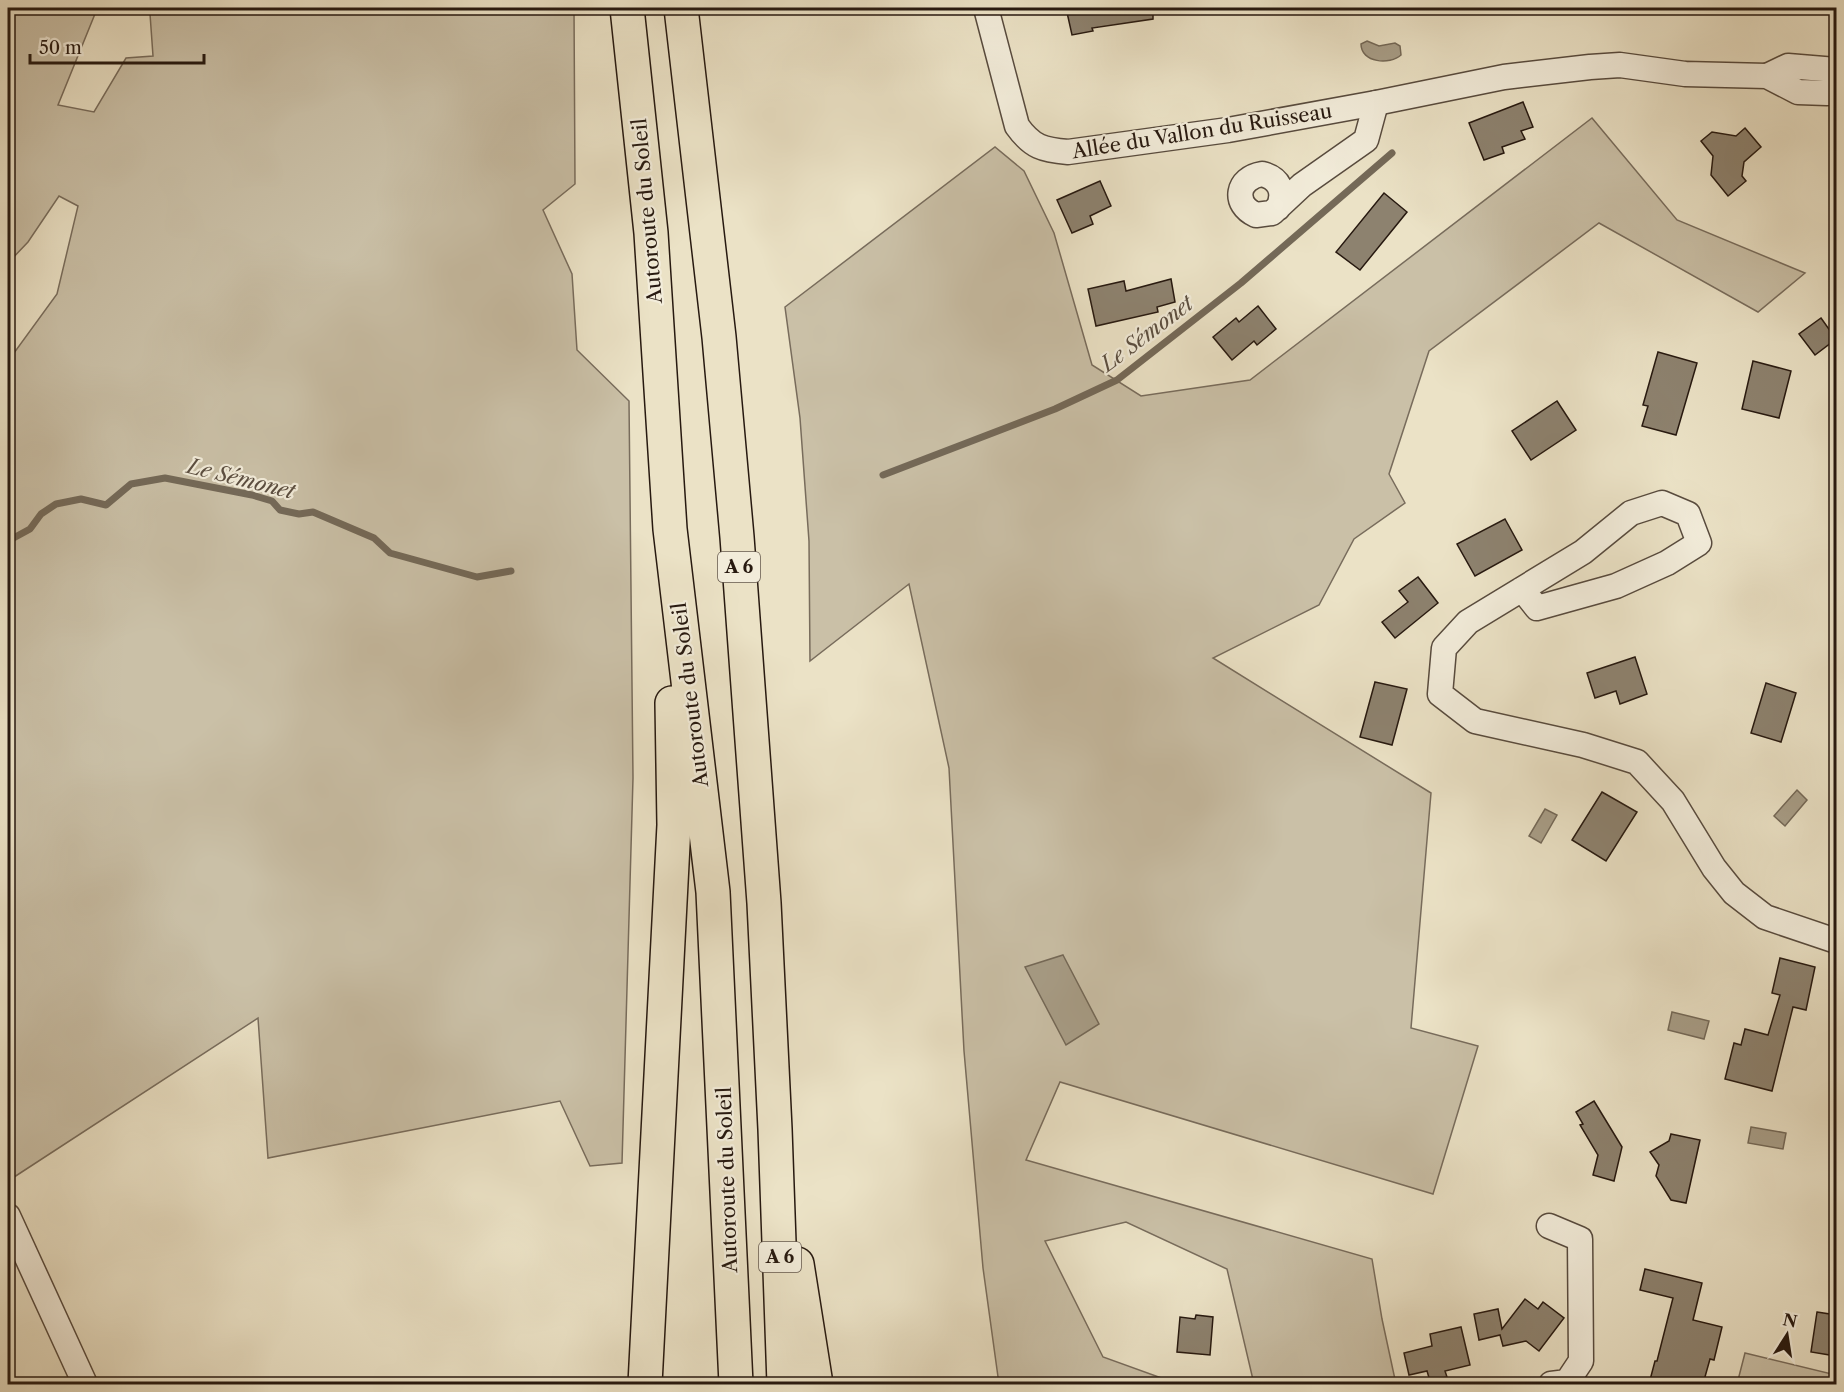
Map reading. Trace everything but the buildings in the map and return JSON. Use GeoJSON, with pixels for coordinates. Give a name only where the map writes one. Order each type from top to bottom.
{"type":"FeatureCollection","features":[{"type":"Feature","properties":{"kind":"highway","name":"Autoroute du Soleil"},"geometry":{"type":"LineString","coordinates":[[627,8],[651,233],[670,529],[713,892],[735,1384]]}},
{"type":"Feature","properties":{"kind":"highway","name":"A 6"},"geometry":{"type":"LineString","coordinates":[[681,8],[719,337],[737,537],[763,891],[775,1129],[784,1384]]}},
{"type":"Feature","properties":{"kind":"highway"},"geometry":{"type":"LineString","coordinates":[[645,1384],[674,825],[670,529]]}},
{"type":"Feature","properties":{"kind":"highway"},"geometry":{"type":"LineString","coordinates":[[775,1129],[816,1384]]}},
{"type":"Feature","properties":{"kind":"street","name":"Allée du Vallon du Ruisseau"},"geometry":{"type":"LineString","coordinates":[[986,8],[1017,126],[1028,141],[1048,151],[1068,152],[1228,130],[1376,104],[1504,77],[1590,67],[1620,65],[1685,74],[1767,76],[1798,92],[1827,93],[1836,90]]}},
{"type":"Feature","properties":{"kind":"street","name":"Allée du Vallon du Ruisseau"},"geometry":{"type":"LineString","coordinates":[[1767,76],[1788,66],[1836,70]]}},
{"type":"Feature","properties":{"kind":"street"},"geometry":{"type":"LineString","coordinates":[[1278,208],[1302,185],[1366,140],[1376,104]]}},
{"type":"Feature","properties":{"kind":"street"},"geometry":{"type":"LineString","coordinates":[[1522,589],[1537,608],[1616,586],[1667,563],[1699,543],[1688,514],[1662,503],[1631,513],[1583,552],[1522,589],[1468,622],[1444,648],[1440,694],[1475,721],[1583,745],[1637,762],[1673,801],[1714,868],[1734,893],[1765,917],[1836,940]]}},
{"type":"Feature","properties":{"kind":"street"},"geometry":{"type":"LineString","coordinates":[[8,1216],[85,1384]]}},
{"type":"Feature","properties":{"kind":"street"},"geometry":{"type":"LineString","coordinates":[[1549,1226],[1580,1239],[1581,1361],[1568,1382],[1551,1384]]}},
{"type":"Feature","properties":{"kind":"shaded area"},"geometry":{"type":"Polygon","coordinates":[[[8,8],[105,8],[97,9],[58,105],[94,112],[126,58],[153,56],[150,14],[119,8],[574,8],[575,184],[543,210],[572,274],[577,350],[629,401],[633,778],[622,1163],[590,1166],[560,1101],[268,1158],[258,1018],[8,1181],[8,358],[57,294],[78,206],[59,196],[28,242],[8,263],[8,8]]]}},
{"type":"Feature","properties":{"kind":"shaded area"},"geometry":{"type":"Polygon","coordinates":[[[1367,41],[1379,46],[1395,43],[1400,46],[1401,55],[1384,61],[1371,58],[1362,50],[1361,44],[1367,41]]]}},
{"type":"Feature","properties":{"kind":"shaded area"},"geometry":{"type":"Polygon","coordinates":[[[1592,118],[1677,220],[1805,273],[1758,312],[1599,223],[1429,351],[1389,474],[1405,503],[1354,539],[1319,605],[1213,658],[1431,793],[1411,1028],[1478,1046],[1433,1194],[1060,1082],[1026,1160],[1372,1259],[1396,1384],[1254,1384],[1227,1269],[1126,1222],[1045,1241],[1103,1357],[1178,1384],[999,1384],[983,1268],[964,1051],[949,768],[909,584],[810,661],[809,541],[800,418],[785,307],[995,147],[1024,171],[1054,233],[1092,365],[1141,396],[1250,380],[1592,118]]]}},
{"type":"Feature","properties":{"kind":"shaded area"},"geometry":{"type":"Polygon","coordinates":[[[1797,790],[1807,800],[1785,826],[1774,816],[1797,790]]]}},
{"type":"Feature","properties":{"kind":"shaded area"},"geometry":{"type":"Polygon","coordinates":[[[1545,809],[1557,815],[1541,843],[1529,836],[1545,809]]]}},
{"type":"Feature","properties":{"kind":"shaded area"},"geometry":{"type":"Polygon","coordinates":[[[1063,955],[1099,1024],[1066,1045],[1025,967],[1063,955]]]}},
{"type":"Feature","properties":{"kind":"shaded area"},"geometry":{"type":"Polygon","coordinates":[[[1672,1012],[1709,1021],[1704,1039],[1668,1030],[1672,1012]]]}},
{"type":"Feature","properties":{"kind":"shaded area"},"geometry":{"type":"Polygon","coordinates":[[[1751,1127],[1786,1133],[1783,1149],[1748,1143],[1751,1127]]]}},
{"type":"Feature","properties":{"kind":"shaded area"},"geometry":{"type":"Polygon","coordinates":[[[1745,1353],[1836,1375],[1836,1384],[1737,1384],[1745,1353]]]}},
{"type":"Feature","properties":{"kind":"waterway","name":"Le Sémonet"},"geometry":{"type":"LineString","coordinates":[[883,475],[1055,409],[1117,380],[1241,283],[1392,153]]}},
{"type":"Feature","properties":{"kind":"waterway","name":"Le Sémonet"},"geometry":{"type":"LineString","coordinates":[[8,541],[30,529],[41,514],[56,504],[81,499],[106,505],[131,484],[165,478],[252,495],[272,501],[280,510],[299,514],[313,512],[374,538],[390,553],[477,577],[511,571]]}}]}
